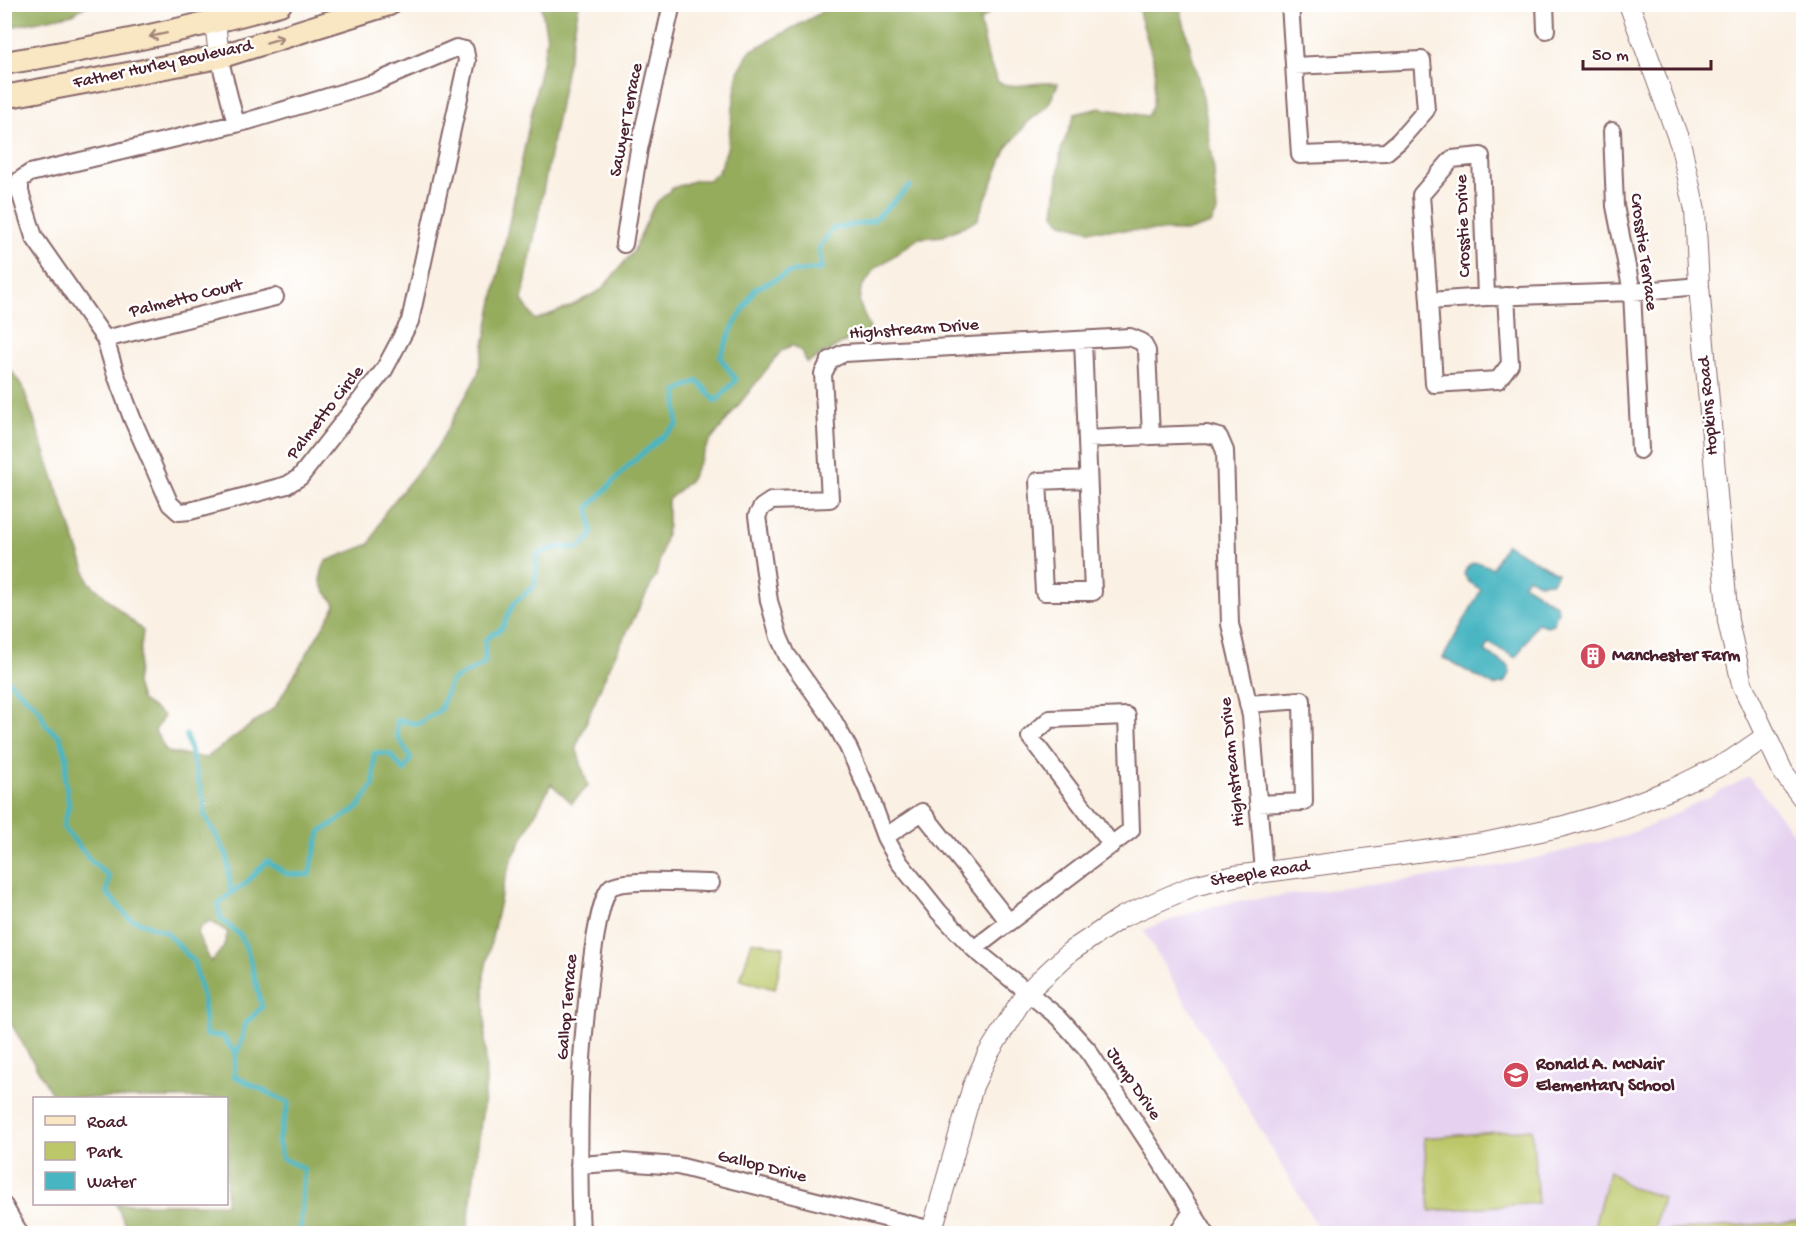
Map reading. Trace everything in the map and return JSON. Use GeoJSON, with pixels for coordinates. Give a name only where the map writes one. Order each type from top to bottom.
{"type":"FeatureCollection","features":[{"type":"Feature","properties":{"kind":"main road","name":"Father Hurley Boulevard"},"geometry":{"type":"LineString","coordinates":[[4,63],[99,47],[214,14],[280,4]]}},
{"type":"Feature","properties":{"kind":"main road","name":"Father Hurley Boulevard"},"geometry":{"type":"LineString","coordinates":[[4,97],[219,57],[389,4]]}},
{"type":"Feature","properties":{"kind":"street","name":"Sawyer Terrace"},"geometry":{"type":"LineString","coordinates":[[624,244],[639,149],[672,4]]}},
{"type":"Feature","properties":{"kind":"street"},"geometry":{"type":"LineString","coordinates":[[1290,4],[1294,66],[1300,155],[1386,152],[1399,141],[1426,110],[1422,60],[1294,66]]}},
{"type":"Feature","properties":{"kind":"street"},"geometry":{"type":"LineString","coordinates":[[1545,4],[1546,30]]}},
{"type":"Feature","properties":{"kind":"street","name":"Hopkins Road"},"geometry":{"type":"LineString","coordinates":[[1629,4],[1681,146],[1695,210],[1699,286],[1728,621],[1742,684],[1783,772],[1803,800]]}},
{"type":"Feature","properties":{"kind":"street"},"geometry":{"type":"LineString","coordinates":[[214,14],[219,57],[236,124]]}},
{"type":"Feature","properties":{"kind":"street","name":"Palmetto Circle"},"geometry":{"type":"LineString","coordinates":[[456,48],[465,50],[467,61],[410,321],[384,370],[300,477],[287,485],[179,512],[170,504],[132,418],[105,339],[34,237],[20,192],[20,180],[30,173],[236,124],[374,83],[456,48]]}},
{"type":"Feature","properties":{"kind":"street","name":"Crosstie Terrace"},"geometry":{"type":"LineString","coordinates":[[1612,131],[1615,206],[1632,292],[1640,450]]}},
{"type":"Feature","properties":{"kind":"street","name":"Crosstie Drive"},"geometry":{"type":"LineString","coordinates":[[1486,297],[1481,156],[1452,159],[1421,195],[1434,384],[1498,380],[1510,364],[1506,296]]}},
{"type":"Feature","properties":{"kind":"street","name":"Crosstie Drive"},"geometry":{"type":"LineString","coordinates":[[1429,301],[1632,292],[1699,286]]}},
{"type":"Feature","properties":{"kind":"street","name":"Palmetto Court"},"geometry":{"type":"LineString","coordinates":[[105,339],[276,297]]}},
{"type":"Feature","properties":{"kind":"street","name":"Highstream Drive"},"geometry":{"type":"LineString","coordinates":[[1026,993],[974,949],[939,912],[899,862],[885,837],[848,747],[832,718],[787,655],[779,637],[769,601],[757,516],[762,507],[771,501],[830,499],[823,374],[830,360],[844,353],[1130,337],[1142,342],[1146,351],[1150,436],[1207,434],[1220,437],[1225,451],[1230,624],[1251,716],[1264,872]]}},
{"type":"Feature","properties":{"kind":"street"},"geometry":{"type":"LineString","coordinates":[[1083,340],[1093,591],[1044,591],[1038,481],[1088,479]]}},
{"type":"Feature","properties":{"kind":"street"},"geometry":{"type":"LineString","coordinates":[[1086,439],[1150,436]]}},
{"type":"Feature","properties":{"kind":"street"},"geometry":{"type":"LineString","coordinates":[[1248,704],[1302,700],[1304,802],[1258,804]]}},
{"type":"Feature","properties":{"kind":"street"},"geometry":{"type":"LineString","coordinates":[[974,949],[1112,845],[1131,830],[1127,716],[1050,719],[1030,737],[1112,845]]}},
{"type":"Feature","properties":{"kind":"street","name":"Steeple Road"},"geometry":{"type":"LineString","coordinates":[[932,1232],[973,1086],[988,1054],[1026,993],[1071,951],[1122,916],[1193,886],[1235,876],[1484,843],[1564,826],[1621,809],[1675,788],[1730,761],[1766,737]]}},
{"type":"Feature","properties":{"kind":"street"},"geometry":{"type":"LineString","coordinates":[[885,837],[922,812],[1009,922]]}},
{"type":"Feature","properties":{"kind":"street","name":"Gallop Terrace"},"geometry":{"type":"LineString","coordinates":[[581,1233],[580,1094],[594,946],[603,900],[611,887],[624,883],[711,883]]}},
{"type":"Feature","properties":{"kind":"street","name":"Jump Drive"},"geometry":{"type":"LineString","coordinates":[[1026,993],[1058,1017],[1087,1049],[1206,1233]]}},
{"type":"Feature","properties":{"kind":"street","name":"Gallop Drive"},"geometry":{"type":"LineString","coordinates":[[579,1165],[622,1162],[678,1166],[932,1232]]}},
{"type":"Feature","properties":{"kind":"street"},"geometry":{"type":"LineString","coordinates":[[4,1206],[21,1233]]}},
{"type":"Feature","properties":{"kind":"street"},"geometry":{"type":"LineString","coordinates":[[1177,1233],[1192,1211]]}},
{"type":"Feature","properties":{"kind":"shaded area","name":"Ronald A. McNair Elementary School"},"geometry":{"type":"Polygon","coordinates":[[[1749,777],[1803,845],[1803,1221],[1634,1234],[1321,1233],[1143,930],[1202,909],[1233,902],[1454,874],[1515,863],[1621,837],[1650,826],[1749,777]]]}},
{"type":"Feature","properties":{"kind":"green space"},"geometry":{"type":"Polygon","coordinates":[[[5,4],[87,5],[73,14],[5,28],[5,4]]]}},
{"type":"Feature","properties":{"kind":"green space"},"geometry":{"type":"Polygon","coordinates":[[[541,5],[579,5],[522,300],[535,320],[569,307],[601,290],[633,252],[654,205],[673,188],[696,180],[708,180],[718,173],[727,149],[738,72],[750,51],[831,5],[999,5],[980,21],[988,59],[998,82],[1012,85],[1058,84],[1048,106],[1028,122],[1006,149],[977,220],[943,236],[919,238],[875,269],[861,289],[859,302],[872,334],[848,340],[807,363],[802,352],[792,345],[781,351],[708,444],[691,479],[668,500],[668,526],[656,575],[609,667],[576,747],[588,786],[572,803],[551,784],[511,861],[503,886],[484,975],[486,1083],[468,1223],[469,1233],[129,1233],[116,1205],[228,1205],[228,1097],[53,1097],[5,1013],[5,362],[23,387],[89,582],[143,631],[136,684],[141,700],[164,716],[155,731],[167,752],[206,758],[275,707],[336,605],[322,585],[321,575],[326,561],[370,544],[385,512],[435,451],[478,374],[547,38],[541,5]],[[210,921],[201,927],[197,933],[211,962],[223,948],[228,932],[210,921]]]}},
{"type":"Feature","properties":{"kind":"green space"},"geometry":{"type":"Polygon","coordinates":[[[1140,5],[1181,5],[1203,98],[1213,160],[1217,212],[1211,224],[1189,231],[1088,230],[1062,223],[1054,214],[1061,150],[1075,114],[1100,108],[1147,116],[1153,105],[1155,65],[1140,16],[1140,5]]]}},
{"type":"Feature","properties":{"kind":"green space"},"geometry":{"type":"Polygon","coordinates":[[[752,941],[784,947],[775,989],[740,980],[752,941]]]}},
{"type":"Feature","properties":{"kind":"green space"},"geometry":{"type":"Polygon","coordinates":[[[1532,1129],[1538,1203],[1430,1211],[1424,1138],[1532,1129]]]}},
{"type":"Feature","properties":{"kind":"green space"},"geometry":{"type":"Polygon","coordinates":[[[1609,1171],[1632,1188],[1663,1197],[1654,1229],[1593,1230],[1609,1171]]]}},
{"type":"Feature","properties":{"kind":"green space"},"geometry":{"type":"Polygon","coordinates":[[[1803,1221],[1803,1233],[1634,1233],[1803,1221]]]}},
{"type":"Feature","properties":{"kind":"water"},"geometry":{"type":"Polygon","coordinates":[[[1506,544],[1557,573],[1552,582],[1539,583],[1528,577],[1523,584],[1556,605],[1558,611],[1553,624],[1547,626],[1537,623],[1516,658],[1489,643],[1485,652],[1509,666],[1510,673],[1504,683],[1494,686],[1443,658],[1481,590],[1468,581],[1464,574],[1466,569],[1475,562],[1492,568],[1506,544]]]}},
{"type":"Feature","properties":{"kind":"waterway"},"geometry":{"type":"LineString","coordinates":[[236,1054],[245,1024],[262,1007],[249,956],[241,936],[221,919],[218,905],[244,885],[267,861],[287,874],[309,875],[320,832],[358,808],[374,784],[374,753],[390,754],[404,771],[411,758],[397,736],[397,720],[418,724],[440,710],[451,681],[485,663],[485,640],[502,628],[514,603],[535,585],[537,555],[556,547],[579,548],[592,535],[589,507],[630,464],[677,425],[677,391],[698,381],[716,401],[736,380],[720,357],[732,329],[755,289],[791,272],[822,269],[819,249],[832,229],[873,221],[910,186]]}},
{"type":"Feature","properties":{"kind":"waterway"},"geometry":{"type":"LineString","coordinates":[[4,677],[39,709],[46,725],[60,737],[67,758],[65,779],[69,805],[63,827],[93,863],[109,876],[107,893],[129,918],[166,932],[194,962],[203,1000],[206,1035],[222,1036],[236,1054],[234,1076],[289,1103],[278,1140],[282,1158],[304,1169],[300,1234]]}},
{"type":"Feature","properties":{"kind":"waterway"},"geometry":{"type":"LineString","coordinates":[[186,735],[203,798],[205,816],[227,855],[231,893]]}},
{"type":"Feature","properties":{"kind":"place","name":"Manchester Farm"},"geometry":{"type":"Point","coordinates":[1593,656]}},
{"type":"Feature","properties":{"kind":"place","name":"Ronald A. McNair Elementary School"},"geometry":{"type":"Point","coordinates":[1516,1075]}}]}
